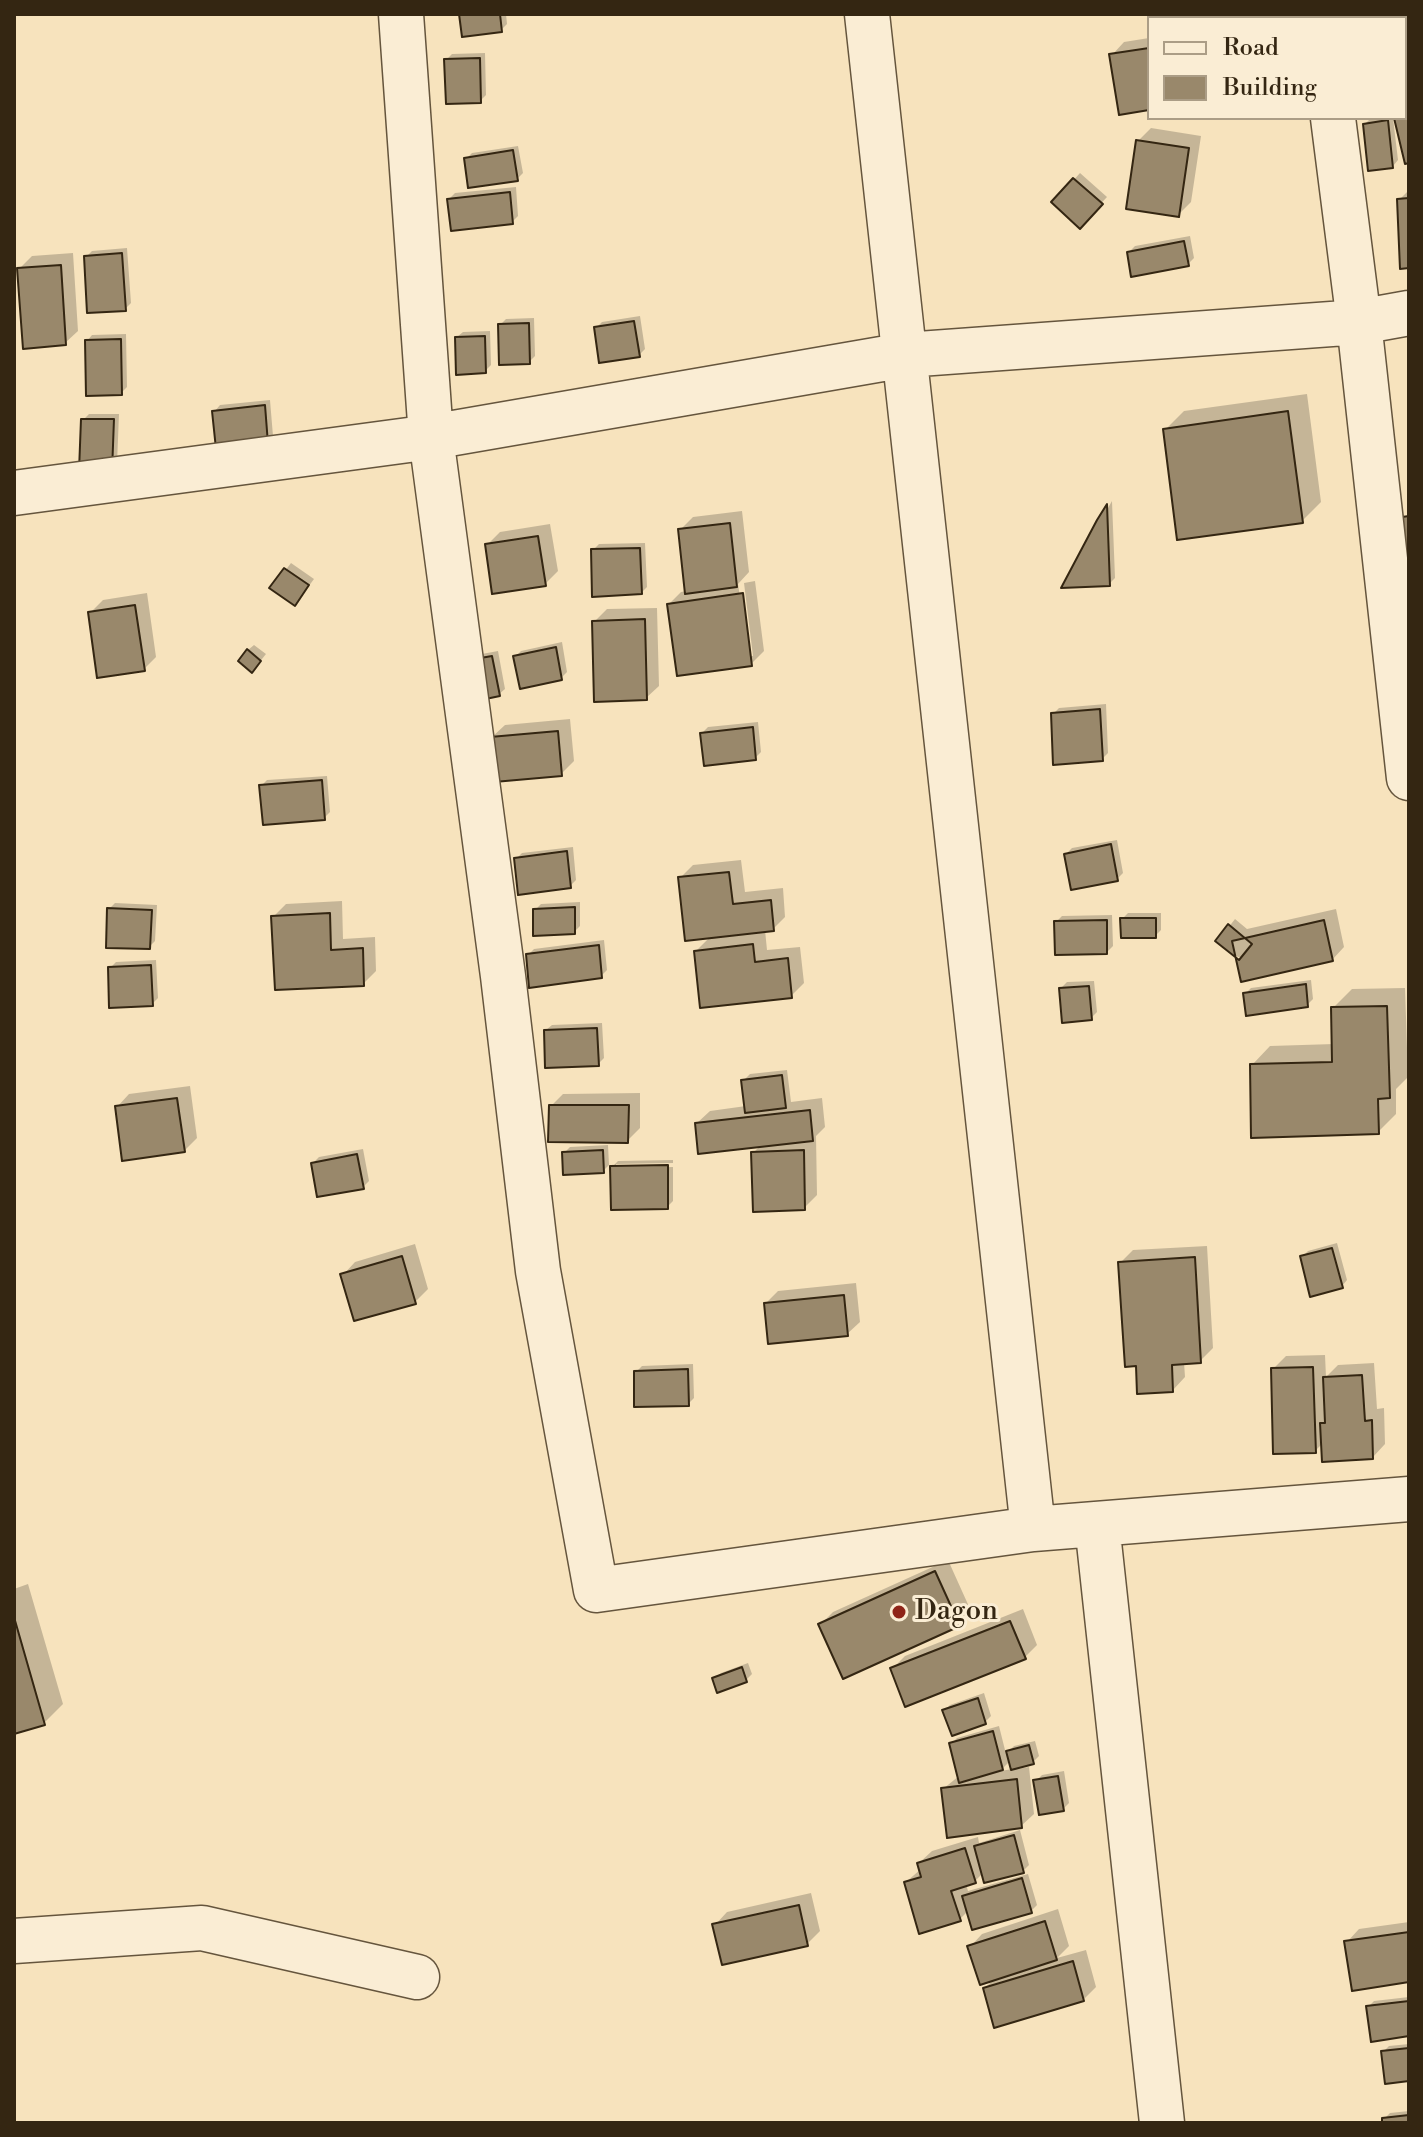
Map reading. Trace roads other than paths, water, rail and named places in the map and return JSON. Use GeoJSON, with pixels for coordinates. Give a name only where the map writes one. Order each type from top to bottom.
{"type":"FeatureCollection","features":[{"type":"Feature","properties":{"kind":"street"},"geometry":{"type":"LineString","coordinates":[[401,14],[431,437],[501,960],[538,1271],[596,1590],[1033,1529],[1409,1499]]}},
{"type":"Feature","properties":{"kind":"street"},"geometry":{"type":"LineString","coordinates":[[867,14],[1033,1529]]}},
{"type":"Feature","properties":{"kind":"street"},"geometry":{"type":"LineString","coordinates":[[1333,120],[1359,322],[1409,778]]}},
{"type":"Feature","properties":{"kind":"street"},"geometry":{"type":"LineString","coordinates":[[14,494],[431,437],[905,355],[1359,322],[1409,313]]}},
{"type":"Feature","properties":{"kind":"street"},"geometry":{"type":"LineString","coordinates":[[1097,1524],[1162,2123]]}},
{"type":"Feature","properties":{"kind":"street"},"geometry":{"type":"LineString","coordinates":[[14,1941],[202,1928],[417,1977]]}},
{"type":"Feature","properties":{"kind":"place","name":"Dagon"},"geometry":{"type":"Point","coordinates":[899,1612]}}]}
